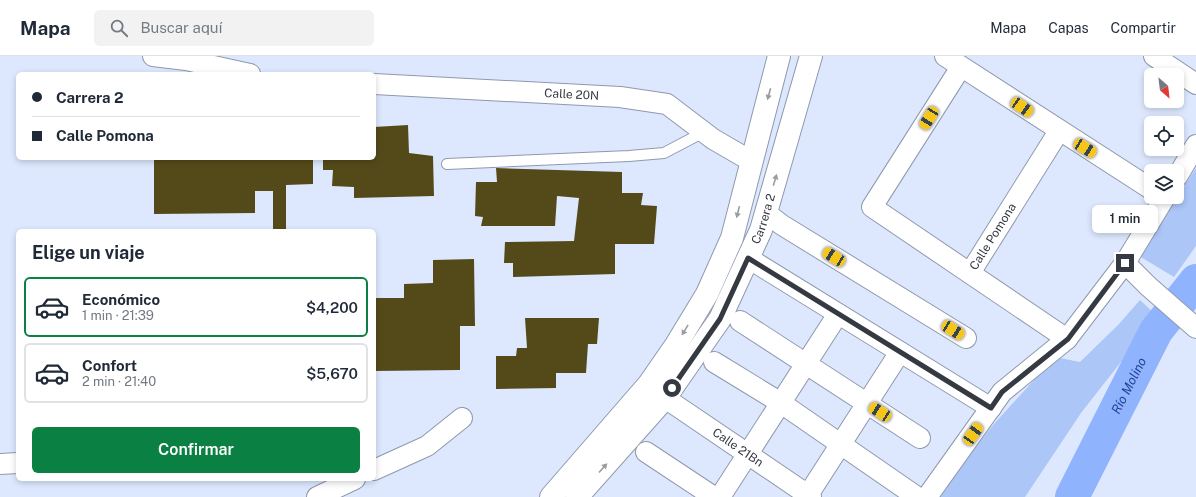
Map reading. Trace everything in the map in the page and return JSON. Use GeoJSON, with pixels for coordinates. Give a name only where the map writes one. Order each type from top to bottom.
{"type":"FeatureCollection","features":[{"type":"Feature","properties":{"kind":"main road","name":"Carrera 2"},"geometry":{"type":"LineString","coordinates":[[551,497],[649,384],[676,345],[707,294],[732,238],[779,56]]}},
{"type":"Feature","properties":{"kind":"main road","name":"Carrera 2"},"geometry":{"type":"LineString","coordinates":[[577,497],[665,398],[720,319],[761,230],[810,56]]}},
{"type":"Feature","properties":{"kind":"street"},"geometry":{"type":"LineString","coordinates":[[152,56],[186,60],[241,72]]}},
{"type":"Feature","properties":{"kind":"street"},"geometry":{"type":"LineString","coordinates":[[1154,56],[1181,64],[1196,84]]}},
{"type":"Feature","properties":{"kind":"street"},"geometry":{"type":"LineString","coordinates":[[970,273],[872,207],[953,61],[1059,131],[1144,184]]}},
{"type":"Feature","properties":{"kind":"street","name":"Calle 20N"},"geometry":{"type":"LineString","coordinates":[[376,84],[620,97],[667,104],[704,132],[751,161]]}},
{"type":"Feature","properties":{"kind":"street","name":"Calle Pomona"},"geometry":{"type":"LineString","coordinates":[[1059,131],[970,273],[1068,339]]}},
{"type":"Feature","properties":{"kind":"street"},"geometry":{"type":"LineString","coordinates":[[1184,166],[1196,146]]}},
{"type":"Feature","properties":{"kind":"street"},"geometry":{"type":"LineString","coordinates":[[927,497],[1002,392],[1068,339],[1125,263],[1156,204]]}},
{"type":"Feature","properties":{"kind":"street"},"geometry":{"type":"LineString","coordinates":[[766,213],[966,338]]}},
{"type":"Feature","properties":{"kind":"street"},"geometry":{"type":"LineString","coordinates":[[748,258],[991,408]]}},
{"type":"Feature","properties":{"kind":"street"},"geometry":{"type":"LineString","coordinates":[[1125,263],[1148,286],[1196,328]]}},
{"type":"Feature","properties":{"kind":"street"},"geometry":{"type":"LineString","coordinates":[[720,497],[838,314]]}},
{"type":"Feature","properties":{"kind":"street"},"geometry":{"type":"LineString","coordinates":[[740,321],[920,438]]}},
{"type":"Feature","properties":{"kind":"street"},"geometry":{"type":"LineString","coordinates":[[810,496],[841,444],[900,352]]}},
{"type":"Feature","properties":{"kind":"street"},"geometry":{"type":"LineString","coordinates":[[714,362],[781,403],[916,497]]}},
{"type":"Feature","properties":{"kind":"street","name":"Calle 21Bn"},"geometry":{"type":"LineString","coordinates":[[665,398],[810,496]]}},
{"type":"Feature","properties":{"kind":"street"},"geometry":{"type":"LineString","coordinates":[[376,469],[427,446],[462,418]]}},
{"type":"Feature","properties":{"kind":"street"},"geometry":{"type":"LineString","coordinates":[[646,452],[714,497]]}},
{"type":"Feature","properties":{"kind":"street"},"geometry":{"type":"LineString","coordinates":[[0,464],[16,463]]}},
{"type":"Feature","properties":{"kind":"street"},"geometry":{"type":"LineString","coordinates":[[317,497],[345,481]]}},
{"type":"Feature","properties":{"kind":"lane"},"geometry":{"type":"LineString","coordinates":[[447,164],[630,156],[664,153],[704,132]]}},
{"type":"Feature","properties":{"kind":"shaded area"},"geometry":{"type":"Polygon","coordinates":[[[1196,168],[1196,246],[1174,277],[1139,256],[1173,204],[1184,204],[1184,187],[1196,168]]]}},
{"type":"Feature","properties":{"kind":"shaded area"},"geometry":{"type":"Polygon","coordinates":[[[1140,300],[1157,316],[1081,413],[1025,497],[936,497],[993,425],[1055,357],[1080,362],[1118,325],[1140,300]]]}},
{"type":"Feature","properties":{"kind":"building"},"geometry":{"type":"Polygon","coordinates":[[[408,125],[409,153],[433,156],[434,196],[354,198],[354,187],[332,186],[333,170],[323,170],[323,160],[376,160],[376,127],[408,125]]]}},
{"type":"Feature","properties":{"kind":"building"},"geometry":{"type":"Polygon","coordinates":[[[154,160],[313,160],[313,184],[286,185],[286,229],[273,229],[273,191],[255,191],[255,213],[154,214],[154,160]]]}},
{"type":"Feature","properties":{"kind":"building"},"geometry":{"type":"Polygon","coordinates":[[[496,168],[622,172],[622,193],[643,193],[641,205],[657,206],[654,244],[615,244],[615,274],[513,277],[513,263],[504,263],[505,242],[574,241],[579,198],[557,196],[555,226],[481,226],[483,217],[475,216],[476,182],[497,182],[496,168]]]}},
{"type":"Feature","properties":{"kind":"building"},"geometry":{"type":"Polygon","coordinates":[[[474,259],[475,326],[460,326],[460,370],[376,371],[376,298],[404,298],[404,284],[433,283],[433,260],[474,259]]]}},
{"type":"Feature","properties":{"kind":"building"},"geometry":{"type":"Polygon","coordinates":[[[525,318],[599,318],[597,344],[588,344],[586,373],[556,373],[556,388],[496,389],[496,356],[516,356],[517,348],[527,348],[525,318]]]}},
{"type":"Feature","properties":{"kind":"waterway","name":"Río Molino"},"geometry":{"type":"LineString","coordinates":[[1072,497],[1156,331],[1196,281]]}},
{"type":"Feature","properties":{"kind":"route"},"geometry":{"type":"LineString","coordinates":[[672,388],[720,319],[748,258],[991,408],[1002,392],[1068,339],[1125,263]]}}]}
